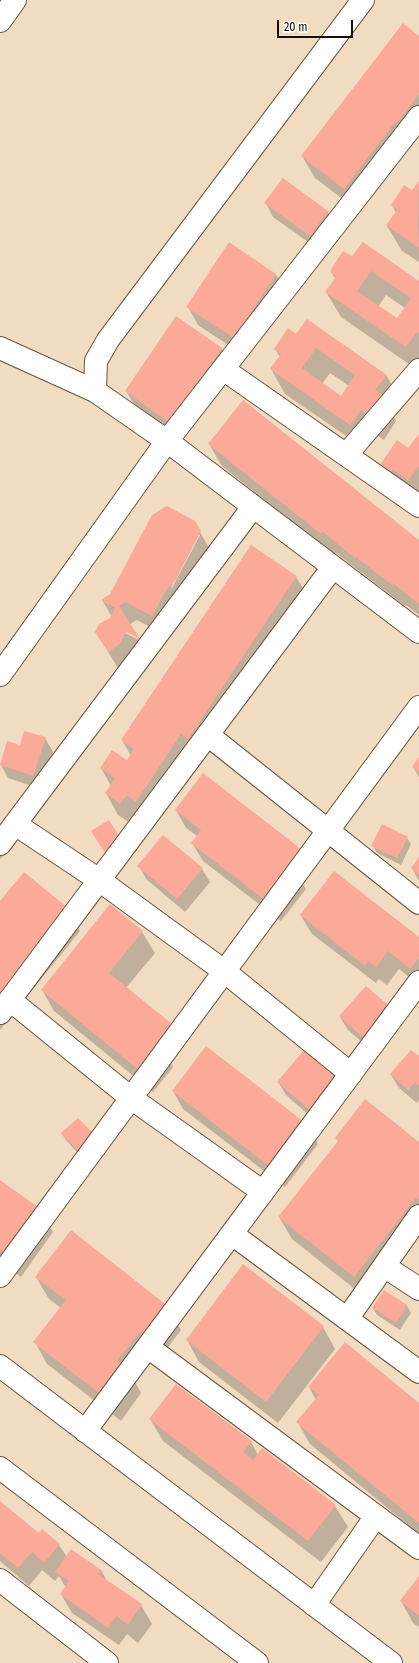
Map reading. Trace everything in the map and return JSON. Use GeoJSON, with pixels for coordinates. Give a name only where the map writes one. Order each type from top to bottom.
{"type":"FeatureCollection","features":[{"type":"Feature","properties":{"kind":"street"},"geometry":{"type":"LineString","coordinates":[[0,21],[15,0]]}},
{"type":"Feature","properties":{"kind":"street"},"geometry":{"type":"LineString","coordinates":[[95,391],[96,361],[108,340],[363,0]]}},
{"type":"Feature","properties":{"kind":"street"},"geometry":{"type":"LineString","coordinates":[[0,675],[167,441],[417,122]]}},
{"type":"Feature","properties":{"kind":"street"},"geometry":{"type":"LineString","coordinates":[[0,348],[95,391],[167,441],[419,632]]}},
{"type":"Feature","properties":{"kind":"street"},"geometry":{"type":"LineString","coordinates":[[223,369],[419,506]]}},
{"type":"Feature","properties":{"kind":"street"},"geometry":{"type":"LineString","coordinates":[[346,455],[419,370]]}},
{"type":"Feature","properties":{"kind":"street"},"geometry":{"type":"LineString","coordinates":[[0,844],[253,506]]}},
{"type":"Feature","properties":{"kind":"street"},"geometry":{"type":"LineString","coordinates":[[263,1192],[5,1007],[333,567]]}},
{"type":"Feature","properties":{"kind":"street"},"geometry":{"type":"LineString","coordinates":[[0,1276],[419,706]]}},
{"type":"Feature","properties":{"kind":"street"},"geometry":{"type":"LineString","coordinates":[[208,735],[419,903]]}},
{"type":"Feature","properties":{"kind":"street"},"geometry":{"type":"LineString","coordinates":[[15,824],[99,880],[224,971],[351,1074]]}},
{"type":"Feature","properties":{"kind":"street"},"geometry":{"type":"LineString","coordinates":[[85,1431],[419,982]]}},
{"type":"Feature","properties":{"kind":"street"},"geometry":{"type":"LineString","coordinates":[[347,1319],[419,1216]]}},
{"type":"Feature","properties":{"kind":"street"},"geometry":{"type":"LineString","coordinates":[[232,1234],[419,1372]]}},
{"type":"Feature","properties":{"kind":"street"},"geometry":{"type":"LineString","coordinates":[[384,1266],[419,1289]]}},
{"type":"Feature","properties":{"kind":"street"},"geometry":{"type":"LineString","coordinates":[[148,1347],[419,1548]]}},
{"type":"Feature","properties":{"kind":"street"},"geometry":{"type":"LineString","coordinates":[[0,1366],[391,1663]]}},
{"type":"Feature","properties":{"kind":"street"},"geometry":{"type":"LineString","coordinates":[[0,1468],[257,1663]]}},
{"type":"Feature","properties":{"kind":"street"},"geometry":{"type":"LineString","coordinates":[[314,1605],[376,1516]]}},
{"type":"Feature","properties":{"kind":"street"},"geometry":{"type":"LineString","coordinates":[[0,1580],[107,1663]]}},
{"type":"Feature","properties":{"kind":"building"},"geometry":{"type":"Polygon","coordinates":[[[403,23],[419,36],[419,94],[397,123],[395,122],[344,189],[301,156],[403,23]]]}},
{"type":"Feature","properties":{"kind":"building"},"geometry":{"type":"Polygon","coordinates":[[[283,178],[328,211],[310,236],[264,203],[283,178]]]}},
{"type":"Feature","properties":{"kind":"building"},"geometry":{"type":"Polygon","coordinates":[[[419,181],[419,248],[386,225],[397,210],[391,205],[404,185],[412,190],[419,181]]]}},
{"type":"Feature","properties":{"kind":"building"},"geometry":{"type":"Polygon","coordinates":[[[229,242],[276,274],[234,338],[186,307],[229,242]]]}},
{"type":"Feature","properties":{"kind":"building"},"geometry":{"type":"Polygon","coordinates":[[[363,242],[419,281],[419,334],[417,332],[406,347],[325,292],[336,277],[330,271],[343,251],[352,256],[363,242]],[[371,271],[357,291],[397,318],[411,298],[371,271]]]}},
{"type":"Feature","properties":{"kind":"building"},"geometry":{"type":"Polygon","coordinates":[[[176,316],[222,348],[170,423],[125,391],[176,316]]]}},
{"type":"Feature","properties":{"kind":"building"},"geometry":{"type":"Polygon","coordinates":[[[307,319],[387,375],[375,390],[383,395],[369,415],[361,410],[350,425],[270,369],[281,354],[274,349],[288,328],[296,334],[307,319]],[[316,348],[302,368],[341,396],[355,375],[316,348]]]}},
{"type":"Feature","properties":{"kind":"building"},"geometry":{"type":"Polygon","coordinates":[[[243,400],[419,540],[419,604],[394,584],[392,585],[356,557],[355,558],[323,532],[321,534],[208,444],[243,400]]]}},
{"type":"Feature","properties":{"kind":"building"},"geometry":{"type":"Polygon","coordinates":[[[419,434],[419,466],[408,481],[393,469],[388,476],[378,468],[397,440],[408,448],[419,434]]]}},
{"type":"Feature","properties":{"kind":"building"},"geometry":{"type":"Polygon","coordinates":[[[167,506],[195,521],[201,531],[174,583],[168,587],[152,616],[126,602],[119,606],[140,639],[126,632],[120,644],[108,652],[95,632],[99,624],[110,618],[115,608],[101,600],[110,594],[152,515],[167,506]]]}},
{"type":"Feature","properties":{"kind":"building"},"geometry":{"type":"Polygon","coordinates":[[[251,545],[297,576],[188,739],[181,734],[136,802],[127,795],[120,804],[105,793],[115,778],[100,768],[112,750],[127,760],[134,749],[121,740],[251,545]]]}},
{"type":"Feature","properties":{"kind":"building"},"geometry":{"type":"Polygon","coordinates":[[[24,731],[46,737],[33,776],[0,765],[7,741],[20,745],[24,731]]]}},
{"type":"Feature","properties":{"kind":"building"},"geometry":{"type":"Polygon","coordinates":[[[419,757],[419,772],[412,767],[419,757]]]}},
{"type":"Feature","properties":{"kind":"building"},"geometry":{"type":"Polygon","coordinates":[[[203,773],[301,849],[289,864],[296,870],[270,904],[191,843],[201,830],[175,810],[203,773]]]}},
{"type":"Feature","properties":{"kind":"building"},"geometry":{"type":"Polygon","coordinates":[[[109,820],[123,842],[105,853],[91,831],[109,820]]]}},
{"type":"Feature","properties":{"kind":"building"},"geometry":{"type":"Polygon","coordinates":[[[382,824],[408,837],[397,858],[371,846],[382,824]]]}},
{"type":"Feature","properties":{"kind":"building"},"geometry":{"type":"Polygon","coordinates":[[[163,835],[203,868],[177,899],[137,866],[163,835]]]}},
{"type":"Feature","properties":{"kind":"building"},"geometry":{"type":"Polygon","coordinates":[[[419,857],[419,875],[411,868],[419,857]]]}},
{"type":"Feature","properties":{"kind":"building"},"geometry":{"type":"Polygon","coordinates":[[[334,871],[419,937],[419,958],[410,969],[388,951],[376,967],[368,961],[365,966],[300,915],[334,871]]]}},
{"type":"Feature","properties":{"kind":"building"},"geometry":{"type":"Polygon","coordinates":[[[24,872],[68,908],[0,993],[0,901],[24,872]]]}},
{"type":"Feature","properties":{"kind":"building"},"geometry":{"type":"Polygon","coordinates":[[[110,904],[143,931],[109,973],[172,1024],[158,1042],[161,1045],[140,1071],[41,990],[110,904]]]}},
{"type":"Feature","properties":{"kind":"building"},"geometry":{"type":"Polygon","coordinates":[[[366,986],[394,1010],[367,1041],[339,1016],[366,986]]]}},
{"type":"Feature","properties":{"kind":"building"},"geometry":{"type":"Polygon","coordinates":[[[206,1046],[308,1125],[274,1170],[172,1091],[206,1046]]]}},
{"type":"Feature","properties":{"kind":"building"},"geometry":{"type":"Polygon","coordinates":[[[305,1049],[339,1079],[312,1112],[277,1082],[305,1049]]]}},
{"type":"Feature","properties":{"kind":"building"},"geometry":{"type":"Polygon","coordinates":[[[411,1050],[419,1056],[419,1086],[415,1082],[408,1090],[390,1074],[411,1050]]]}},
{"type":"Feature","properties":{"kind":"building"},"geometry":{"type":"Polygon","coordinates":[[[365,1099],[419,1142],[419,1199],[416,1198],[354,1277],[278,1217],[338,1141],[335,1138],[365,1099]]]}},
{"type":"Feature","properties":{"kind":"building"},"geometry":{"type":"Polygon","coordinates":[[[78,1118],[95,1135],[78,1151],[61,1133],[78,1118]]]}},
{"type":"Feature","properties":{"kind":"building"},"geometry":{"type":"Polygon","coordinates":[[[0,1180],[42,1210],[9,1255],[0,1249],[0,1180]]]}},
{"type":"Feature","properties":{"kind":"building"},"geometry":{"type":"Polygon","coordinates":[[[71,1230],[169,1307],[146,1338],[139,1333],[117,1361],[130,1371],[108,1400],[33,1342],[66,1300],[35,1277],[71,1230]]]}},
{"type":"Feature","properties":{"kind":"building"},"geometry":{"type":"Polygon","coordinates":[[[243,1264],[324,1326],[266,1402],[186,1340],[243,1264]]]}},
{"type":"Feature","properties":{"kind":"building"},"geometry":{"type":"Polygon","coordinates":[[[384,1290],[407,1305],[396,1323],[372,1308],[384,1290]]]}},
{"type":"Feature","properties":{"kind":"building"},"geometry":{"type":"Polygon","coordinates":[[[345,1342],[419,1403],[419,1523],[296,1422],[319,1395],[308,1387],[345,1342]]]}},
{"type":"Feature","properties":{"kind":"building"},"geometry":{"type":"Polygon","coordinates":[[[176,1384],[252,1441],[243,1452],[253,1460],[262,1448],[336,1505],[308,1541],[149,1419],[176,1384]]]}},
{"type":"Feature","properties":{"kind":"building"},"geometry":{"type":"Polygon","coordinates":[[[0,1501],[39,1533],[42,1529],[60,1544],[44,1563],[32,1552],[18,1568],[0,1553],[0,1501]]]}},
{"type":"Feature","properties":{"kind":"building"},"geometry":{"type":"Polygon","coordinates":[[[71,1549],[101,1570],[98,1574],[142,1604],[128,1625],[116,1616],[108,1628],[60,1594],[69,1581],[55,1572],[71,1549]]]}},
{"type":"Feature","properties":{"kind":"building"},"geometry":{"type":"Polygon","coordinates":[[[419,1576],[419,1616],[400,1601],[419,1576]]]}}]}
